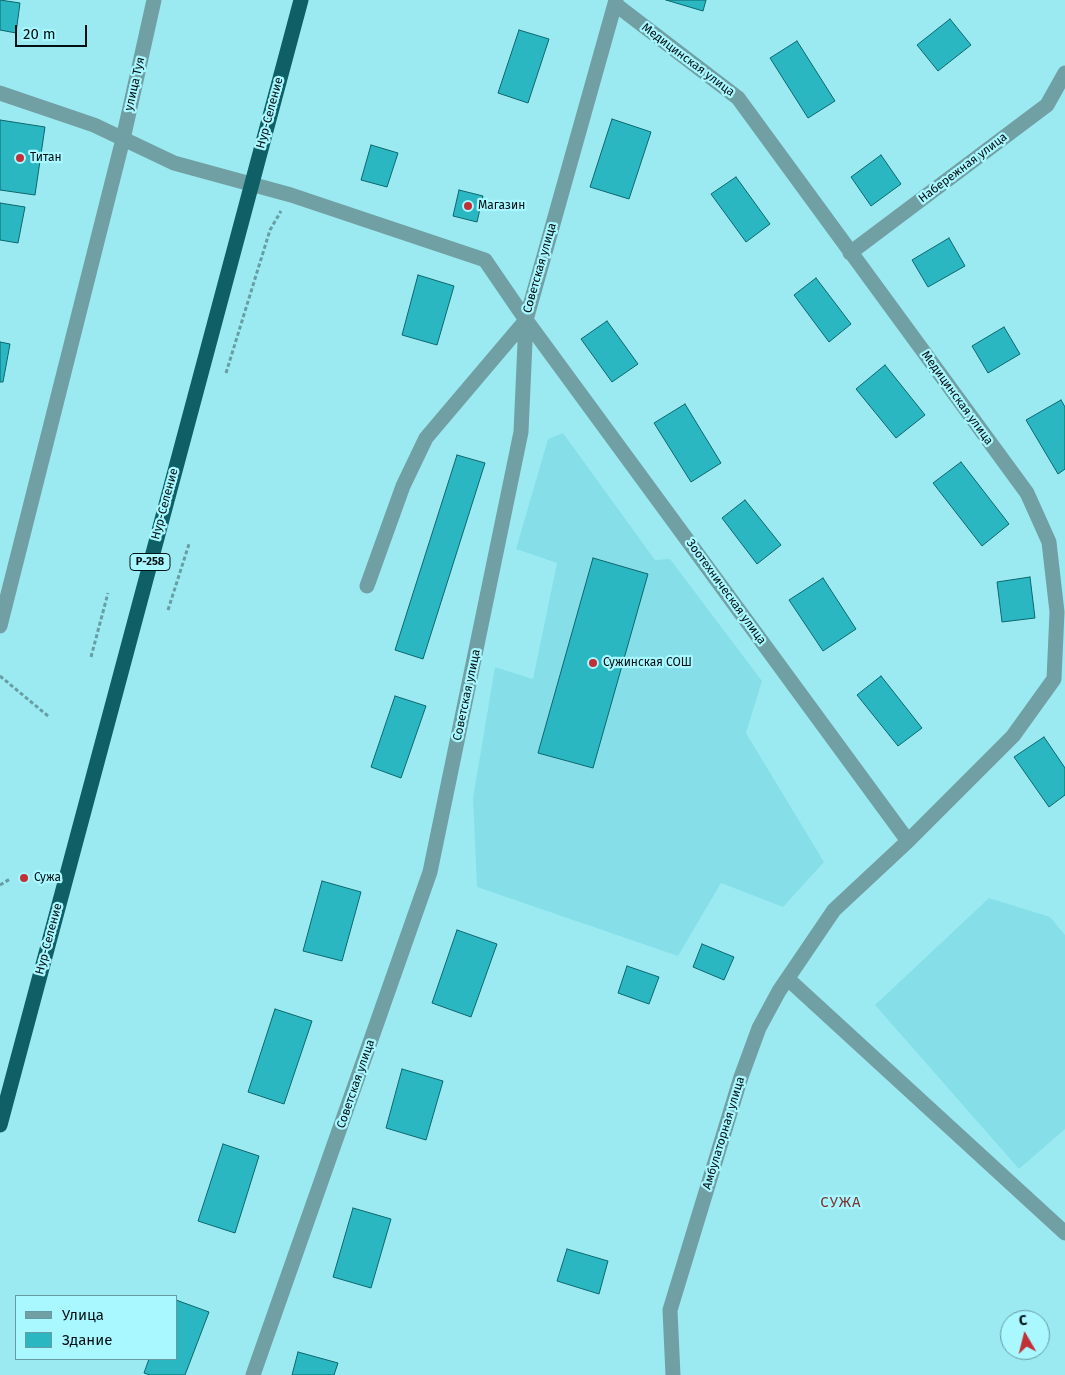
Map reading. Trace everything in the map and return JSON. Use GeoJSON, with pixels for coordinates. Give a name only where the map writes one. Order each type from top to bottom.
{"type":"FeatureCollection","features":[{"type":"Feature","properties":{"kind":"highway","name":"Нур-Селение"},"geometry":{"type":"LineString","coordinates":[[0,1125],[301,0]]}},
{"type":"Feature","properties":{"kind":"street","name":"улица Туя"},"geometry":{"type":"LineString","coordinates":[[0,626],[123,139],[154,0]]}},
{"type":"Feature","properties":{"kind":"street","name":"Медицинская улица"},"geometry":{"type":"LineString","coordinates":[[615,2],[738,98],[1027,493],[1048,542],[1057,612],[1054,679],[1013,736],[908,841]]}},
{"type":"Feature","properties":{"kind":"street","name":"Советская улица"},"geometry":{"type":"LineString","coordinates":[[253,1375],[430,872],[521,432],[526,320],[615,2]]}},
{"type":"Feature","properties":{"kind":"street","name":"Набережная улица"},"geometry":{"type":"LineString","coordinates":[[850,253],[1047,105],[1065,74]]}},
{"type":"Feature","properties":{"kind":"street"},"geometry":{"type":"LineString","coordinates":[[0,93],[94,126],[174,163],[291,195]]}},
{"type":"Feature","properties":{"kind":"street","name":"Зоотехническая улица"},"geometry":{"type":"LineString","coordinates":[[291,195],[485,260],[526,320],[908,841]]}},
{"type":"Feature","properties":{"kind":"street"},"geometry":{"type":"LineString","coordinates":[[367,586],[402,486],[426,438],[526,320]]}},
{"type":"Feature","properties":{"kind":"street","name":"Амбулаторная улица"},"geometry":{"type":"LineString","coordinates":[[673,1375],[670,1310],[741,1077],[758,1028],[834,910],[908,841]]}},
{"type":"Feature","properties":{"kind":"street"},"geometry":{"type":"LineString","coordinates":[[788,979],[1065,1233]]}},
{"type":"Feature","properties":{"kind":"path"},"geometry":{"type":"LineString","coordinates":[[226,373],[270,230],[291,195]]}},
{"type":"Feature","properties":{"kind":"path"},"geometry":{"type":"LineString","coordinates":[[168,610],[189,544]]}},
{"type":"Feature","properties":{"kind":"path"},"geometry":{"type":"LineString","coordinates":[[91,657],[108,593]]}},
{"type":"Feature","properties":{"kind":"path"},"geometry":{"type":"LineString","coordinates":[[0,676],[48,716]]}},
{"type":"Feature","properties":{"kind":"path"},"geometry":{"type":"LineString","coordinates":[[0,886],[10,880]]}},
{"type":"Feature","properties":{"kind":"shaded area"},"geometry":{"type":"Polygon","coordinates":[[[563,433],[655,560],[670,559],[762,681],[746,733],[824,862],[783,907],[721,883],[678,956],[477,887],[473,798],[495,667],[533,679],[557,563],[516,549],[548,439],[563,433]]]}},
{"type":"Feature","properties":{"kind":"shaded area"},"geometry":{"type":"Polygon","coordinates":[[[989,898],[1050,917],[1065,935],[1065,1129],[1019,1169],[875,1005],[989,898]]]}},
{"type":"Feature","properties":{"kind":"building"},"geometry":{"type":"Polygon","coordinates":[[[0,0],[20,3],[16,33],[0,30],[0,0]]]}},
{"type":"Feature","properties":{"kind":"building"},"geometry":{"type":"Polygon","coordinates":[[[666,0],[706,0],[703,11],[666,0]]]}},
{"type":"Feature","properties":{"kind":"building"},"geometry":{"type":"Polygon","coordinates":[[[950,19],[971,45],[938,71],[917,45],[950,19]]]}},
{"type":"Feature","properties":{"kind":"building"},"geometry":{"type":"Polygon","coordinates":[[[519,30],[549,39],[528,103],[498,93],[519,30]]]}},
{"type":"Feature","properties":{"kind":"building"},"geometry":{"type":"Polygon","coordinates":[[[797,41],[835,101],[808,118],[770,58],[797,41]]]}},
{"type":"Feature","properties":{"kind":"building"},"geometry":{"type":"Polygon","coordinates":[[[612,119],[651,132],[629,199],[590,187],[612,119]]]}},
{"type":"Feature","properties":{"kind":"building","name":"Титан"},"geometry":{"type":"Polygon","coordinates":[[[0,120],[45,127],[35,195],[0,190],[0,120]]]}},
{"type":"Feature","properties":{"kind":"building"},"geometry":{"type":"Polygon","coordinates":[[[371,145],[398,153],[387,187],[361,180],[371,145]]]}},
{"type":"Feature","properties":{"kind":"building"},"geometry":{"type":"Polygon","coordinates":[[[881,155],[901,184],[871,206],[851,177],[881,155]]]}},
{"type":"Feature","properties":{"kind":"building"},"geometry":{"type":"Polygon","coordinates":[[[736,177],[770,224],[746,242],[711,194],[736,177]]]}},
{"type":"Feature","properties":{"kind":"building","name":"Магазин"},"geometry":{"type":"Polygon","coordinates":[[[459,190],[483,196],[477,222],[453,216],[459,190]]]}},
{"type":"Feature","properties":{"kind":"building"},"geometry":{"type":"Polygon","coordinates":[[[0,203],[25,207],[18,243],[0,240],[0,203]]]}},
{"type":"Feature","properties":{"kind":"building"},"geometry":{"type":"Polygon","coordinates":[[[949,238],[965,266],[928,287],[912,260],[949,238]]]}},
{"type":"Feature","properties":{"kind":"building"},"geometry":{"type":"Polygon","coordinates":[[[418,275],[454,286],[437,345],[402,335],[418,275]]]}},
{"type":"Feature","properties":{"kind":"building"},"geometry":{"type":"Polygon","coordinates":[[[816,278],[851,324],[829,342],[794,295],[816,278]]]}},
{"type":"Feature","properties":{"kind":"building"},"geometry":{"type":"Polygon","coordinates":[[[607,321],[638,364],[612,382],[581,339],[607,321]]]}},
{"type":"Feature","properties":{"kind":"building"},"geometry":{"type":"Polygon","coordinates":[[[1004,327],[1020,354],[988,373],[972,346],[1004,327]]]}},
{"type":"Feature","properties":{"kind":"building"},"geometry":{"type":"Polygon","coordinates":[[[0,342],[10,344],[3,382],[0,382],[0,342]]]}},
{"type":"Feature","properties":{"kind":"building"},"geometry":{"type":"Polygon","coordinates":[[[885,365],[925,415],[896,438],[856,389],[885,365]]]}},
{"type":"Feature","properties":{"kind":"building"},"geometry":{"type":"Polygon","coordinates":[[[1061,400],[1065,407],[1065,469],[1058,474],[1026,420],[1061,400]]]}},
{"type":"Feature","properties":{"kind":"building"},"geometry":{"type":"Polygon","coordinates":[[[685,404],[721,463],[691,482],[654,423],[685,404]]]}},
{"type":"Feature","properties":{"kind":"building"},"geometry":{"type":"Polygon","coordinates":[[[457,455],[485,463],[423,659],[395,650],[457,455]]]}},
{"type":"Feature","properties":{"kind":"building"},"geometry":{"type":"Polygon","coordinates":[[[961,462],[1009,524],[982,546],[933,483],[961,462]]]}},
{"type":"Feature","properties":{"kind":"building"},"geometry":{"type":"Polygon","coordinates":[[[745,500],[781,545],[757,564],[722,518],[745,500]]]}},
{"type":"Feature","properties":{"kind":"building","name":"Сужинская СОШ"},"geometry":{"type":"Polygon","coordinates":[[[593,558],[648,574],[593,768],[538,753],[593,558]]]}},
{"type":"Feature","properties":{"kind":"building"},"geometry":{"type":"Polygon","coordinates":[[[1030,577],[1035,618],[1002,622],[997,582],[1030,577]]]}},
{"type":"Feature","properties":{"kind":"building"},"geometry":{"type":"Polygon","coordinates":[[[823,578],[856,629],[823,651],[789,600],[823,578]]]}},
{"type":"Feature","properties":{"kind":"building"},"geometry":{"type":"Polygon","coordinates":[[[881,676],[922,728],[898,746],[857,695],[881,676]]]}},
{"type":"Feature","properties":{"kind":"building"},"geometry":{"type":"Polygon","coordinates":[[[395,696],[426,706],[401,778],[371,767],[395,696]]]}},
{"type":"Feature","properties":{"kind":"building"},"geometry":{"type":"Polygon","coordinates":[[[1044,737],[1065,768],[1065,795],[1049,807],[1014,757],[1044,737]]]}},
{"type":"Feature","properties":{"kind":"building"},"geometry":{"type":"Polygon","coordinates":[[[322,881],[361,892],[342,961],[303,951],[322,881]]]}},
{"type":"Feature","properties":{"kind":"building"},"geometry":{"type":"Polygon","coordinates":[[[457,930],[497,944],[471,1017],[432,1003],[457,930]]]}},
{"type":"Feature","properties":{"kind":"building"},"geometry":{"type":"Polygon","coordinates":[[[702,944],[734,957],[724,980],[693,967],[702,944]]]}},
{"type":"Feature","properties":{"kind":"building"},"geometry":{"type":"Polygon","coordinates":[[[627,966],[659,977],[649,1004],[618,993],[627,966]]]}},
{"type":"Feature","properties":{"kind":"building"},"geometry":{"type":"Polygon","coordinates":[[[275,1009],[312,1021],[284,1104],[248,1092],[275,1009]]]}},
{"type":"Feature","properties":{"kind":"building"},"geometry":{"type":"Polygon","coordinates":[[[402,1069],[443,1081],[426,1140],[386,1128],[402,1069]]]}},
{"type":"Feature","properties":{"kind":"building"},"geometry":{"type":"Polygon","coordinates":[[[223,1144],[259,1156],[235,1233],[198,1221],[223,1144]]]}},
{"type":"Feature","properties":{"kind":"building"},"geometry":{"type":"Polygon","coordinates":[[[353,1208],[391,1219],[371,1288],[333,1277],[353,1208]]]}},
{"type":"Feature","properties":{"kind":"building"},"geometry":{"type":"Polygon","coordinates":[[[567,1249],[608,1261],[599,1294],[557,1281],[567,1249]]]}},
{"type":"Feature","properties":{"kind":"building"},"geometry":{"type":"Polygon","coordinates":[[[178,1301],[209,1312],[185,1375],[150,1375],[144,1373],[149,1360],[178,1360],[178,1301]]]}},
{"type":"Feature","properties":{"kind":"building"},"geometry":{"type":"Polygon","coordinates":[[[298,1352],[338,1363],[334,1375],[292,1375],[298,1352]]]}},
{"type":"Feature","properties":{"kind":"place","name":"Титан"},"geometry":{"type":"Point","coordinates":[20,158]}},
{"type":"Feature","properties":{"kind":"place","name":"Магазин"},"geometry":{"type":"Point","coordinates":[468,206]}},
{"type":"Feature","properties":{"kind":"place","name":"Сужинская СОШ"},"geometry":{"type":"Point","coordinates":[593,663]}},
{"type":"Feature","properties":{"kind":"place","name":"Сужа"},"geometry":{"type":"Point","coordinates":[24,878]}},
{"type":"Feature","properties":{"kind":"district","name":"СУЖА"},"geometry":{"type":"Point","coordinates":[841,1203]}}]}
